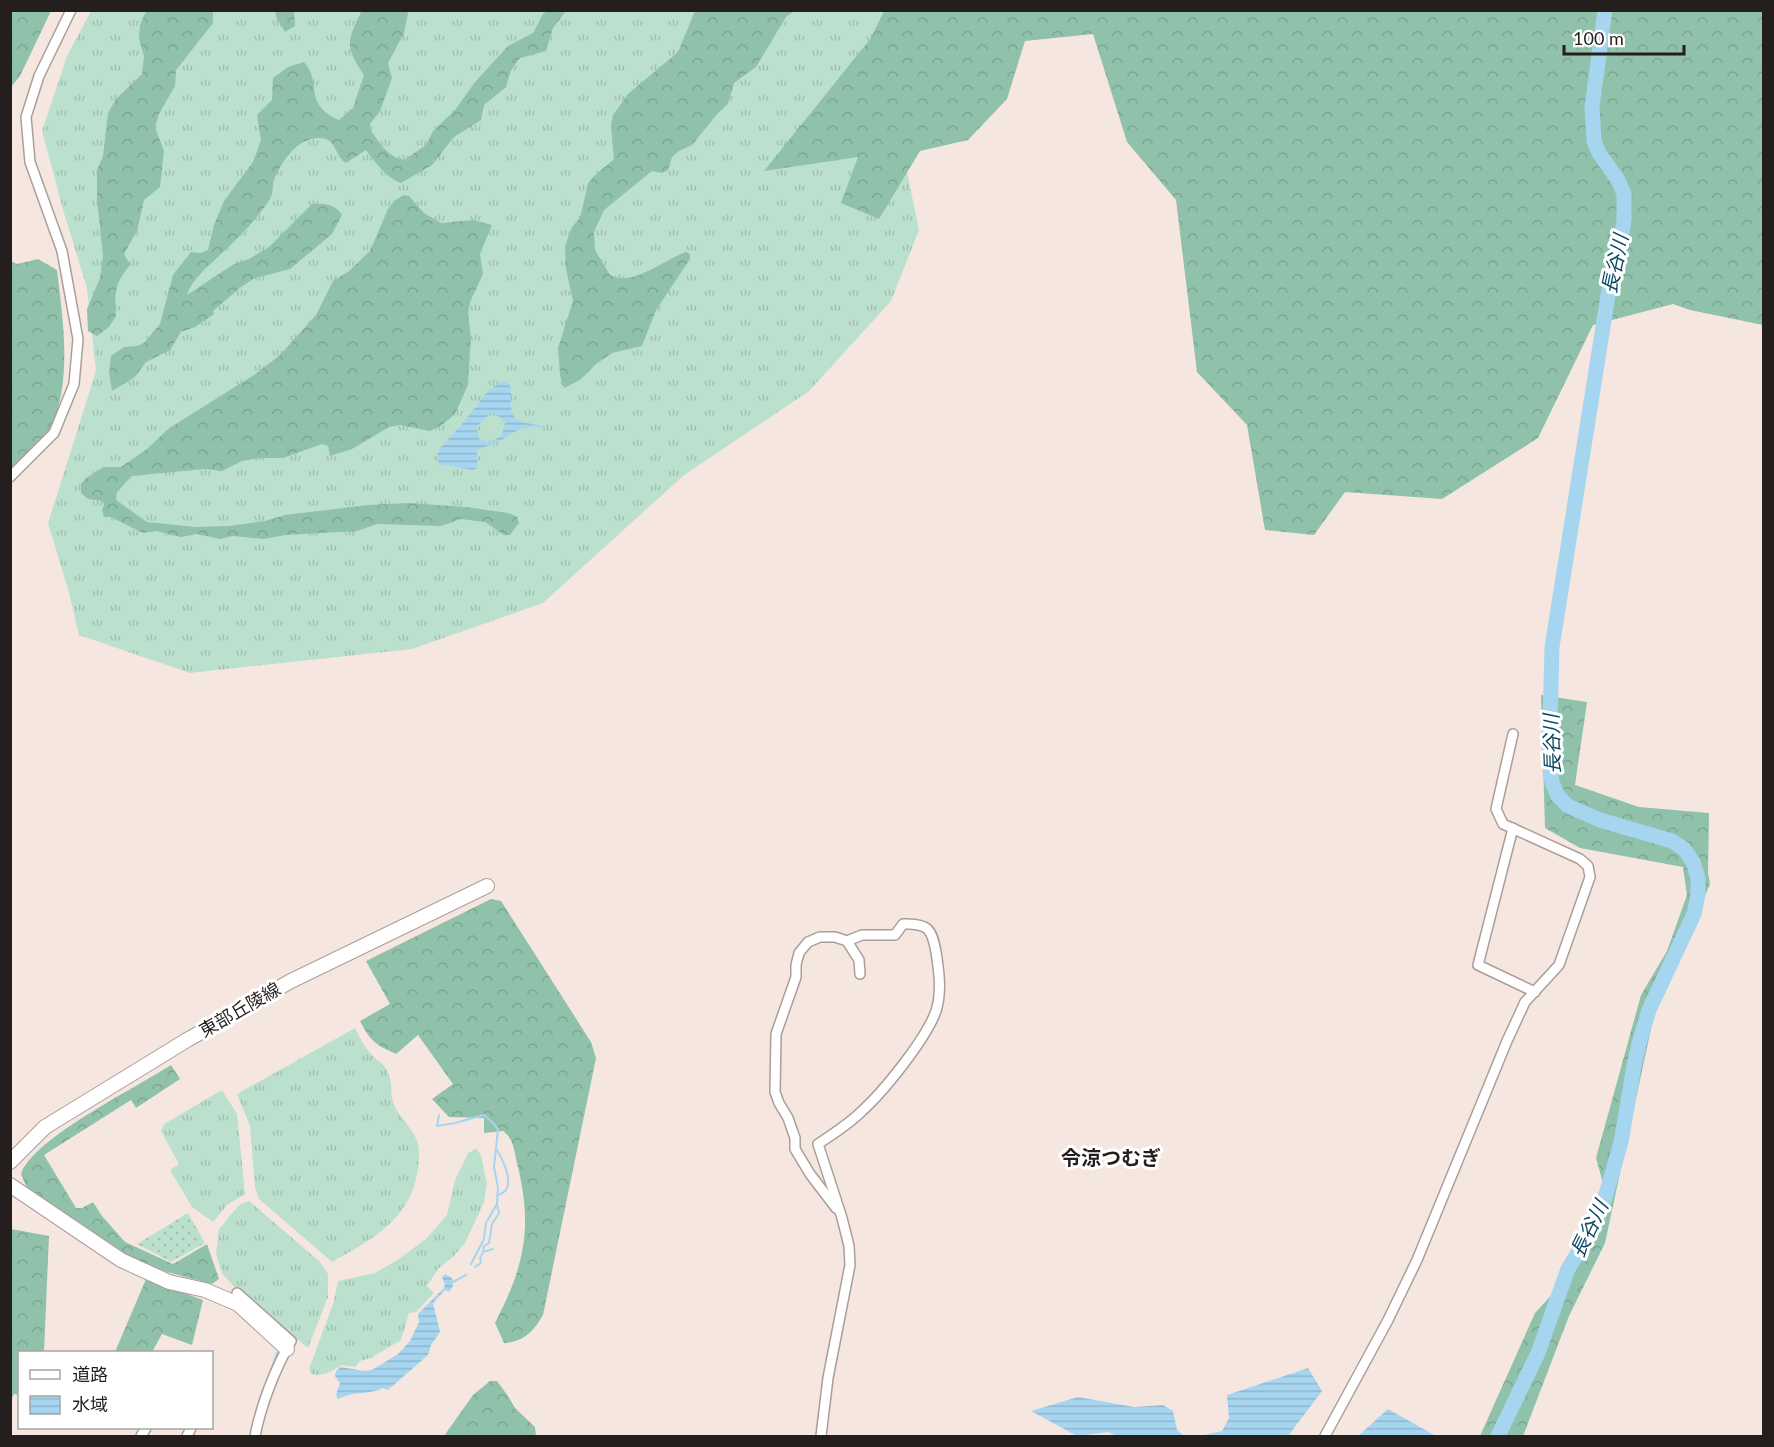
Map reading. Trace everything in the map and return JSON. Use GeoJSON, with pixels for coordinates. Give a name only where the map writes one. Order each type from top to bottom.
{"type":"FeatureCollection","features":[{"type":"Feature","properties":{"kind":"street"},"geometry":{"type":"LineString","coordinates":[[10,477],[54,433],[74,384],[78,339],[62,251],[30,162],[26,117],[39,75],[71,10]]}},
{"type":"Feature","properties":{"kind":"street"},"geometry":{"type":"LineString","coordinates":[[1325,1437],[1388,1320],[1417,1260],[1525,1002],[1559,964],[1590,877],[1588,866],[1580,859],[1503,824],[1496,809],[1513,734]]}},
{"type":"Feature","properties":{"kind":"street"},"geometry":{"type":"LineString","coordinates":[[1513,828],[1478,965],[1535,992]]}},
{"type":"Feature","properties":{"kind":"street","name":"東部丘陵線"},"geometry":{"type":"LineString","coordinates":[[10,1162],[45,1127],[187,1040],[291,981],[487,886]]}},
{"type":"Feature","properties":{"kind":"street"},"geometry":{"type":"LineString","coordinates":[[821,1437],[828,1378],[850,1265],[849,1246],[842,1218],[818,1144],[863,1111],[901,1065],[929,1025],[936,1010],[940,985],[933,935],[926,927],[915,923],[903,924],[895,934],[862,935],[847,941]]}},
{"type":"Feature","properties":{"kind":"street"},"geometry":{"type":"LineString","coordinates":[[842,1218],[795,1149],[795,1138],[788,1118],[774,1092],[776,1034],[796,977],[799,953],[808,942],[820,937],[835,937],[847,941],[859,960],[860,974]]}},
{"type":"Feature","properties":{"kind":"street"},"geometry":{"type":"LineString","coordinates":[[10,1185],[121,1260],[169,1282],[205,1290],[238,1304],[287,1349]]}},
{"type":"Feature","properties":{"kind":"street"},"geometry":{"type":"LineString","coordinates":[[237,1293],[291,1341],[270,1389],[257,1424],[255,1437]]}},
{"type":"Feature","properties":{"kind":"green space"},"geometry":{"type":"Polygon","coordinates":[[[11,10],[51,11],[20,76],[11,87],[11,10]]]}},
{"type":"Feature","properties":{"kind":"green space"},"geometry":{"type":"Polygon","coordinates":[[[362,10],[411,11],[408,13],[404,33],[388,63],[392,78],[380,111],[370,124],[370,129],[384,148],[393,156],[404,160],[426,145],[433,131],[455,110],[475,82],[508,46],[533,33],[547,11],[566,11],[553,28],[546,51],[520,58],[511,70],[506,87],[484,105],[481,120],[454,137],[432,165],[401,183],[377,165],[366,150],[346,163],[331,142],[326,139],[312,139],[295,148],[278,171],[271,196],[265,206],[241,234],[197,277],[187,295],[234,264],[249,259],[269,247],[312,204],[333,206],[342,215],[332,234],[290,269],[255,278],[241,287],[213,311],[214,314],[195,327],[181,332],[170,350],[146,362],[135,377],[112,391],[109,373],[111,356],[124,347],[138,346],[145,342],[160,324],[173,275],[191,252],[201,253],[208,250],[214,225],[224,201],[253,162],[261,140],[257,115],[272,100],[273,78],[288,67],[304,62],[312,78],[317,100],[328,114],[339,120],[353,108],[364,75],[353,57],[350,43],[353,29],[362,10]]]}},
{"type":"Feature","properties":{"kind":"green space"},"geometry":{"type":"Polygon","coordinates":[[[91,11],[903,11],[893,104],[919,230],[891,301],[809,391],[683,476],[543,603],[412,649],[190,673],[79,635],[48,523],[96,371],[87,288],[42,131],[67,56],[91,11]]]}},
{"type":"Feature","properties":{"kind":"green space"},"geometry":{"type":"Polygon","coordinates":[[[146,11],[213,11],[213,23],[176,70],[175,86],[159,114],[155,127],[164,151],[160,187],[144,200],[137,231],[124,254],[130,265],[121,277],[117,289],[116,316],[109,327],[97,336],[88,331],[87,309],[100,278],[103,256],[97,199],[97,170],[103,156],[108,113],[116,99],[142,74],[144,56],[139,39],[140,25],[146,11]]]}},
{"type":"Feature","properties":{"kind":"green space"},"geometry":{"type":"Polygon","coordinates":[[[275,11],[294,11],[295,26],[285,32],[275,11]]]}},
{"type":"Feature","properties":{"kind":"green space"},"geometry":{"type":"Polygon","coordinates":[[[695,11],[794,11],[786,17],[756,67],[734,83],[728,104],[692,145],[672,157],[668,170],[662,173],[652,171],[604,210],[594,232],[595,250],[610,275],[628,278],[638,275],[686,252],[690,254],[690,259],[656,310],[642,346],[612,353],[596,364],[580,380],[564,388],[560,375],[558,348],[573,301],[566,269],[565,246],[572,227],[580,218],[588,184],[614,159],[611,126],[613,115],[628,94],[678,52],[695,11]]]}},
{"type":"Feature","properties":{"kind":"green space"},"geometry":{"type":"Polygon","coordinates":[[[884,11],[1763,11],[1763,325],[1690,310],[1673,304],[1593,325],[1538,438],[1442,499],[1345,492],[1314,535],[1265,530],[1247,425],[1197,372],[1176,200],[1127,142],[1093,34],[1025,41],[1007,99],[968,140],[920,151],[879,219],[841,203],[858,157],[764,171],[871,38],[884,11]]]}},
{"type":"Feature","properties":{"kind":"green space"},"geometry":{"type":"Polygon","coordinates":[[[404,195],[409,196],[424,213],[441,223],[473,220],[492,225],[480,254],[483,274],[470,302],[468,314],[471,337],[468,385],[455,414],[430,431],[400,425],[389,427],[352,449],[330,456],[328,446],[322,444],[283,458],[242,461],[222,471],[204,469],[132,476],[117,492],[116,500],[147,522],[196,527],[229,526],[265,521],[285,515],[369,505],[408,503],[466,507],[508,513],[517,517],[519,523],[510,535],[504,535],[485,522],[461,519],[441,526],[377,524],[357,531],[285,535],[264,539],[233,536],[220,539],[197,534],[181,537],[156,531],[143,533],[111,517],[104,517],[102,501],[88,499],[81,493],[81,484],[86,478],[104,467],[121,467],[147,449],[168,429],[257,373],[280,355],[316,315],[333,281],[349,271],[370,251],[388,209],[394,201],[404,195]]]}},
{"type":"Feature","properties":{"kind":"green space"},"geometry":{"type":"Polygon","coordinates":[[[38,259],[57,270],[64,332],[64,376],[61,397],[47,435],[11,483],[11,261],[17,264],[38,259]]]}},
{"type":"Feature","properties":{"kind":"green space"},"geometry":{"type":"Polygon","coordinates":[[[1541,695],[1587,702],[1575,785],[1639,807],[1709,813],[1708,873],[1710,884],[1654,1015],[1605,1243],[1569,1316],[1523,1436],[1480,1436],[1535,1313],[1557,1289],[1586,1227],[1603,1183],[1596,1158],[1641,995],[1667,951],[1687,895],[1683,867],[1580,848],[1545,828],[1541,695]]]}},
{"type":"Feature","properties":{"kind":"green space"},"geometry":{"type":"Polygon","coordinates":[[[491,899],[501,901],[591,1042],[596,1058],[543,1315],[528,1335],[504,1343],[495,1323],[519,1264],[525,1226],[522,1186],[511,1141],[503,1131],[484,1133],[484,1118],[449,1117],[432,1099],[453,1084],[418,1035],[396,1054],[374,1042],[360,1021],[390,1004],[366,961],[491,899]]]}},
{"type":"Feature","properties":{"kind":"green space"},"geometry":{"type":"Polygon","coordinates":[[[355,1028],[367,1049],[387,1071],[395,1107],[417,1141],[418,1165],[408,1201],[399,1214],[375,1236],[332,1262],[259,1199],[255,1187],[250,1126],[237,1094],[355,1028]]]}},
{"type":"Feature","properties":{"kind":"green space"},"geometry":{"type":"Polygon","coordinates":[[[171,1065],[180,1079],[136,1108],[131,1100],[44,1155],[76,1208],[82,1208],[93,1202],[125,1242],[173,1264],[207,1244],[219,1279],[212,1284],[167,1272],[124,1255],[26,1186],[21,1174],[29,1160],[65,1130],[171,1065]]]}},
{"type":"Feature","properties":{"kind":"green space"},"geometry":{"type":"Polygon","coordinates":[[[222,1090],[237,1114],[245,1194],[227,1205],[213,1222],[192,1207],[170,1170],[179,1164],[161,1131],[164,1124],[222,1090]]]}},
{"type":"Feature","properties":{"kind":"green space"},"geometry":{"type":"Polygon","coordinates":[[[476,1149],[481,1155],[487,1184],[484,1202],[465,1243],[438,1269],[427,1286],[434,1293],[416,1312],[409,1313],[401,1340],[371,1358],[360,1361],[355,1367],[342,1365],[323,1374],[311,1374],[309,1369],[334,1301],[338,1281],[375,1273],[426,1239],[447,1215],[455,1180],[468,1153],[476,1149]]]}},
{"type":"Feature","properties":{"kind":"green space"},"geometry":{"type":"Polygon","coordinates":[[[249,1201],[320,1262],[328,1274],[328,1297],[308,1348],[236,1289],[222,1273],[216,1254],[219,1229],[239,1205],[249,1201]]]}},
{"type":"Feature","properties":{"kind":"green space"},"geometry":{"type":"Polygon","coordinates":[[[188,1213],[205,1243],[171,1262],[137,1244],[188,1213]]]}},
{"type":"Feature","properties":{"kind":"green space"},"geometry":{"type":"Polygon","coordinates":[[[11,1229],[49,1236],[44,1351],[18,1351],[18,1395],[14,1394],[11,1400],[11,1229]]]}},
{"type":"Feature","properties":{"kind":"green space"},"geometry":{"type":"Polygon","coordinates":[[[146,1279],[203,1300],[192,1345],[162,1334],[153,1351],[115,1351],[146,1279]]]}},
{"type":"Feature","properties":{"kind":"green space"},"geometry":{"type":"Polygon","coordinates":[[[490,1381],[497,1381],[515,1408],[535,1427],[536,1436],[444,1436],[473,1395],[490,1381]]]}},
{"type":"Feature","properties":{"kind":"water"},"geometry":{"type":"Polygon","coordinates":[[[500,382],[506,382],[511,387],[511,407],[515,417],[525,423],[544,426],[544,428],[522,429],[477,451],[477,468],[473,470],[439,464],[437,456],[440,448],[488,391],[500,382]],[[491,413],[476,427],[479,439],[488,442],[502,435],[505,423],[499,416],[491,413]]]}},
{"type":"Feature","properties":{"kind":"water"},"geometry":{"type":"Polygon","coordinates":[[[445,1274],[452,1278],[453,1286],[449,1292],[445,1290],[433,1303],[440,1332],[431,1345],[428,1355],[388,1390],[383,1388],[338,1399],[336,1395],[340,1383],[335,1376],[336,1371],[341,1367],[363,1371],[372,1370],[398,1354],[410,1341],[419,1322],[418,1314],[444,1288],[442,1277],[445,1274]]]}},
{"type":"Feature","properties":{"kind":"water"},"geometry":{"type":"Polygon","coordinates":[[[1308,1368],[1322,1391],[1288,1436],[1200,1436],[1222,1431],[1229,1418],[1227,1395],[1308,1368]]]}},
{"type":"Feature","properties":{"kind":"water"},"geometry":{"type":"Polygon","coordinates":[[[1078,1397],[1134,1407],[1163,1405],[1173,1411],[1177,1430],[1184,1436],[1116,1436],[1109,1432],[1077,1436],[1031,1411],[1078,1397]]]}},
{"type":"Feature","properties":{"kind":"water"},"geometry":{"type":"Polygon","coordinates":[[[1388,1409],[1436,1436],[1358,1436],[1388,1409]]]}},
{"type":"Feature","properties":{"kind":"waterway","name":"長谷川"},"geometry":{"type":"LineString","coordinates":[[1498,1436],[1538,1353],[1568,1269],[1592,1229],[1605,1198],[1621,1142],[1634,1066],[1649,1010],[1694,914],[1698,895],[1698,878],[1693,862],[1684,849],[1672,841],[1600,820],[1568,806],[1558,796],[1552,782],[1549,760],[1552,647],[1609,289],[1624,222],[1624,194],[1594,141],[1592,107],[1605,10]]}},
{"type":"Feature","properties":{"kind":"waterway"},"geometry":{"type":"LineString","coordinates":[[439,1115],[437,1126],[484,1115],[498,1129],[494,1167],[498,1188],[497,1204],[486,1223],[484,1239],[471,1264]]}},
{"type":"Feature","properties":{"kind":"waterway"},"geometry":{"type":"LineString","coordinates":[[497,1150],[506,1170],[508,1182],[505,1191],[497,1196]]}},
{"type":"Feature","properties":{"kind":"waterway"},"geometry":{"type":"LineString","coordinates":[[483,1252],[484,1246],[489,1243],[492,1224],[499,1213],[497,1204]]}},
{"type":"Feature","properties":{"kind":"waterway"},"geometry":{"type":"LineString","coordinates":[[475,1267],[481,1263],[480,1258],[483,1252],[493,1249]]}},
{"type":"Feature","properties":{"kind":"waterway"},"geometry":{"type":"LineString","coordinates":[[453,1282],[466,1275]]}},
{"type":"Feature","properties":{"kind":"waterway"},"geometry":{"type":"LineString","coordinates":[[267,1382],[277,1353]]}},
{"type":"Feature","properties":{"kind":"waterway"},"geometry":{"type":"LineString","coordinates":[[250,1436],[256,1413]]}},
{"type":"Feature","properties":{"kind":"district","name":"令涼つむぎ"},"geometry":{"type":"Point","coordinates":[1111,1158]}}]}
